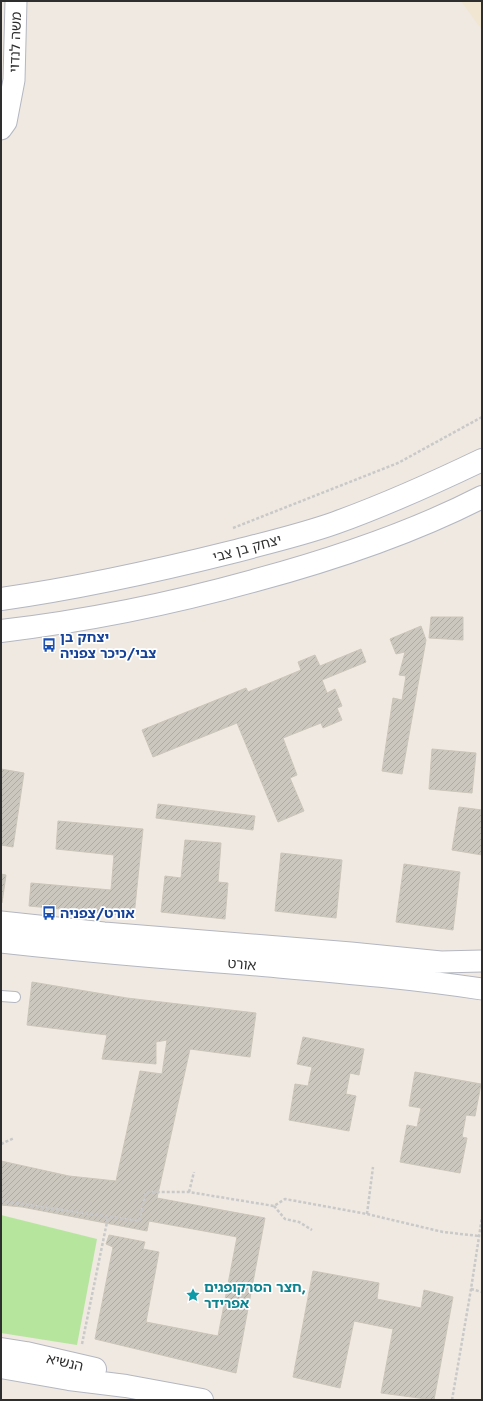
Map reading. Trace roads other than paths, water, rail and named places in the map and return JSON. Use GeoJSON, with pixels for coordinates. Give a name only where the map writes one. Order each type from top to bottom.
{"type":"FeatureCollection","features":[{"type":"Feature","properties":{"kind":"street","name":"משה לנדוי"},"geometry":{"type":"LineString","coordinates":[[1,129],[6,122],[14,80],[16,1]]}},
{"type":"Feature","properties":{"kind":"street","name":"יצחק בן צבי"},"geometry":{"type":"LineString","coordinates":[[1,599],[76,587],[179,566],[277,540],[334,523],[439,481],[482,460]]}},
{"type":"Feature","properties":{"kind":"street"},"geometry":{"type":"LineString","coordinates":[[1,631],[58,624],[121,613],[207,594],[288,572],[366,547],[460,508],[482,497]]}},
{"type":"Feature","properties":{"kind":"street","name":"אורט"},"geometry":{"type":"LineString","coordinates":[[1,922],[104,933],[343,952],[441,962],[482,961]]}},
{"type":"Feature","properties":{"kind":"street","name":"אורט"},"geometry":{"type":"LineString","coordinates":[[1,942],[102,953],[357,974],[438,982],[482,989]]}},
{"type":"Feature","properties":{"kind":"street","name":"הנשיא"},"geometry":{"type":"LineString","coordinates":[[1,1349],[26,1353],[100,1370],[124,1393]]}},
{"type":"Feature","properties":{"kind":"street","name":"הנשיא"},"geometry":{"type":"LineString","coordinates":[[1,1367],[69,1379],[124,1393],[202,1400]]}},
{"type":"Feature","properties":{"kind":"lane"},"geometry":{"type":"LineString","coordinates":[[1,996],[15,997]]}},
{"type":"Feature","properties":{"kind":"place","name":"יצחק בן צבי/כיכר צפניה"},"geometry":{"type":"Point","coordinates":[49,645]}},
{"type":"Feature","properties":{"kind":"place","name":"אורט/צפניה"},"geometry":{"type":"Point","coordinates":[49,913]}},
{"type":"Feature","properties":{"kind":"place","name":"חצר הסרקופגים, אפרידר"},"geometry":{"type":"Point","coordinates":[193,1295]}}]}
